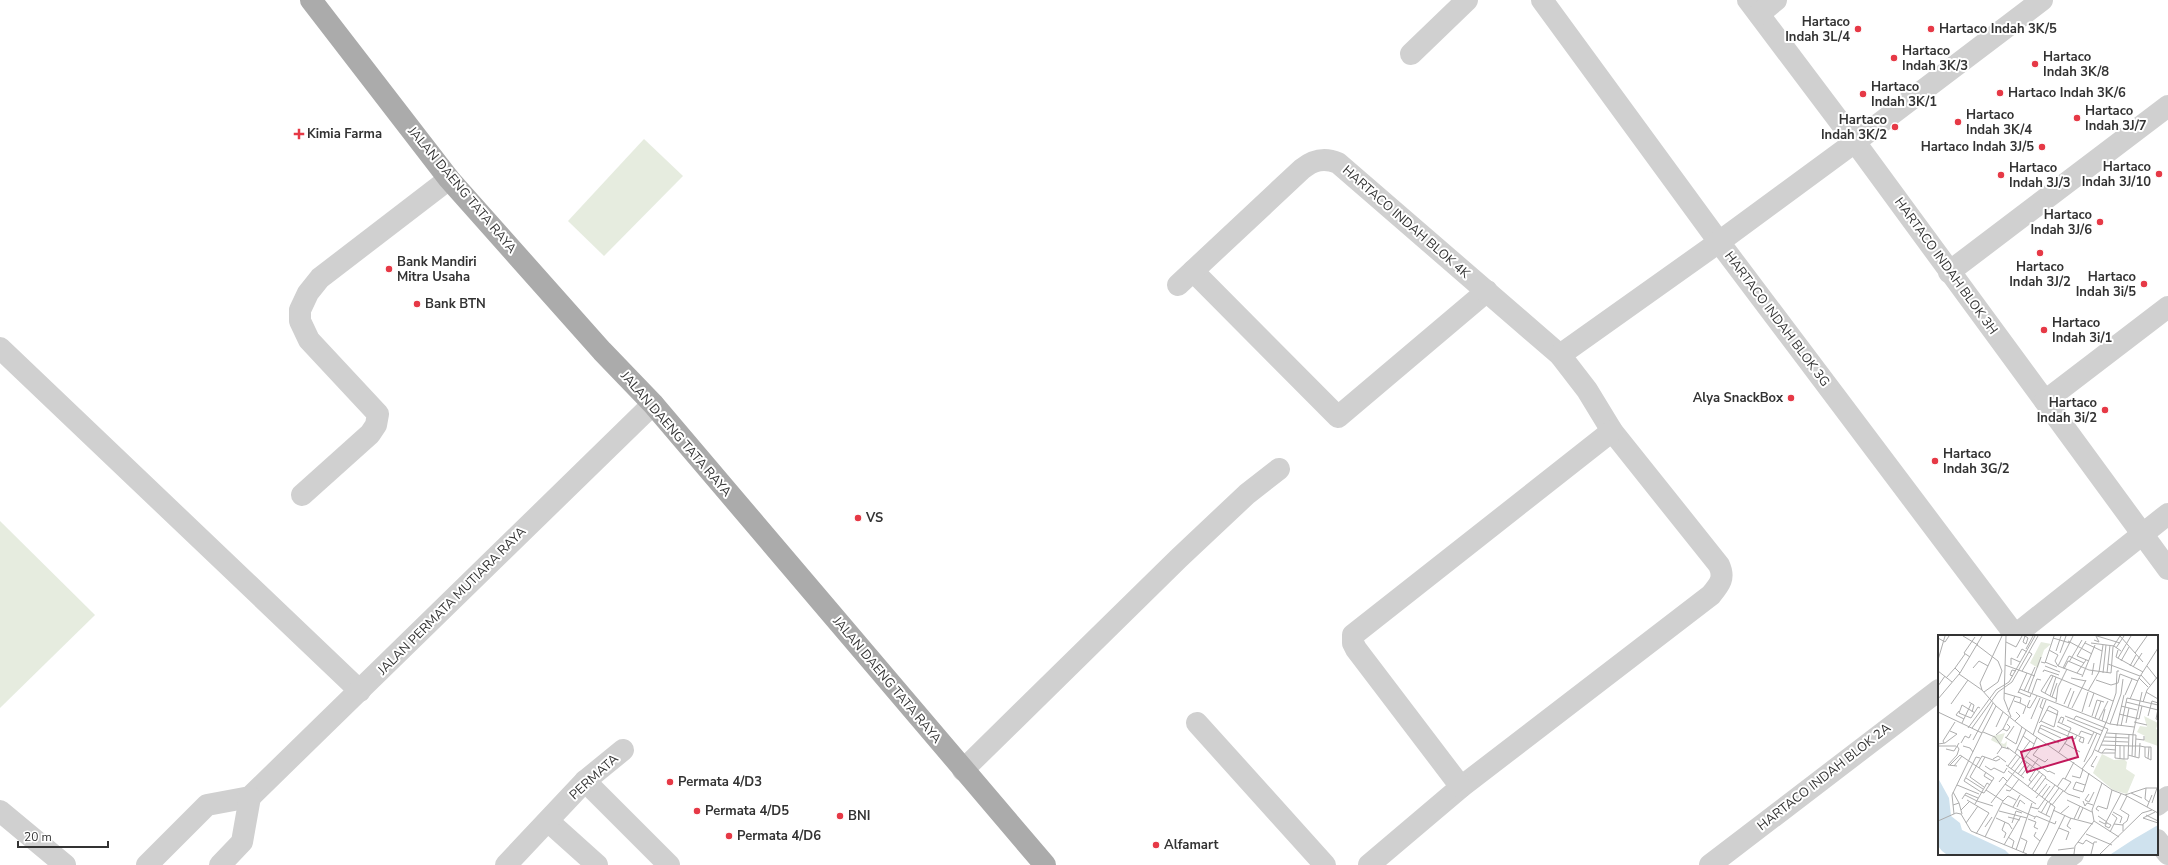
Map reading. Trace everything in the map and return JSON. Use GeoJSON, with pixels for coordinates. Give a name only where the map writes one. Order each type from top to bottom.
{"type":"FeatureCollection","features":[{"type":"Feature","properties":{"kind":"main road","name":"JALAN DAENG TATA RAYA"},"geometry":{"type":"LineString","coordinates":[[310,0],[449,179],[602,351],[653,404],[1045,865]]}},
{"type":"Feature","properties":{"kind":"street"},"geometry":{"type":"LineString","coordinates":[[1411,54],[1467,0]]}},
{"type":"Feature","properties":{"kind":"street","name":"HARTACO INDAH BLOK 3G"},"geometry":{"type":"LineString","coordinates":[[1542,0],[1719,242],[2013,635]]}},
{"type":"Feature","properties":{"kind":"street"},"geometry":{"type":"LineString","coordinates":[[1753,7],[1776,0]]}},
{"type":"Feature","properties":{"kind":"street"},"geometry":{"type":"LineString","coordinates":[[1560,355],[1856,142],[2042,0]]}},
{"type":"Feature","properties":{"kind":"street","name":"HARTACO INDAH BLOK 3H"},"geometry":{"type":"LineString","coordinates":[[1753,7],[1856,142],[1949,272],[2168,569]]}},
{"type":"Feature","properties":{"kind":"street"},"geometry":{"type":"LineString","coordinates":[[1949,272],[2168,106]]}},
{"type":"Feature","properties":{"kind":"street","name":"HARTACO INDAH BLOK 4K"},"geometry":{"type":"LineString","coordinates":[[1369,865],[1461,787],[1711,595],[1722,579],[1722,573],[1719,565],[1612,431],[1587,390],[1560,355],[1523,321],[1338,163],[1324,159],[1312,162],[1302,169],[1186,278],[1338,417],[1487,291]]}},
{"type":"Feature","properties":{"kind":"street"},"geometry":{"type":"LineString","coordinates":[[302,496],[370,434],[376,424],[378,414],[309,340],[300,321],[300,310],[308,294],[320,278],[449,179]]}},
{"type":"Feature","properties":{"kind":"street"},"geometry":{"type":"LineString","coordinates":[[2045,401],[2168,307]]}},
{"type":"Feature","properties":{"kind":"street"},"geometry":{"type":"LineString","coordinates":[[0,348],[360,691]]}},
{"type":"Feature","properties":{"kind":"street","name":"JALAN PERMATA MUTIARA RAYA"},"geometry":{"type":"LineString","coordinates":[[250,797],[653,404]]}},
{"type":"Feature","properties":{"kind":"street"},"geometry":{"type":"LineString","coordinates":[[1461,787],[1356,649],[1353,643],[1353,635],[1612,431]]}},
{"type":"Feature","properties":{"kind":"street"},"geometry":{"type":"LineString","coordinates":[[963,770],[1179,558],[1247,494],[1279,469]]}},
{"type":"Feature","properties":{"kind":"street"},"geometry":{"type":"LineString","coordinates":[[2015,635],[2168,514]]}},
{"type":"Feature","properties":{"kind":"street","name":"HARTACO INDAH BLOK 2A"},"geometry":{"type":"LineString","coordinates":[[1710,865],[1938,691]]}},
{"type":"Feature","properties":{"kind":"street"},"geometry":{"type":"LineString","coordinates":[[1197,723],[1325,865]]}},
{"type":"Feature","properties":{"kind":"street","name":"PERMATA"},"geometry":{"type":"LineString","coordinates":[[506,865],[585,781],[623,750]]}},
{"type":"Feature","properties":{"kind":"street"},"geometry":{"type":"LineString","coordinates":[[585,781],[669,865]]}},
{"type":"Feature","properties":{"kind":"street"},"geometry":{"type":"LineString","coordinates":[[147,865],[207,805],[250,797],[242,842],[220,865]]}},
{"type":"Feature","properties":{"kind":"street"},"geometry":{"type":"LineString","coordinates":[[2158,804],[2168,797]]}},
{"type":"Feature","properties":{"kind":"street"},"geometry":{"type":"LineString","coordinates":[[0,811],[65,865]]}},
{"type":"Feature","properties":{"kind":"street"},"geometry":{"type":"LineString","coordinates":[[548,821],[597,865]]}},
{"type":"Feature","properties":{"kind":"street"},"geometry":{"type":"LineString","coordinates":[[2158,841],[2168,854]]}},
{"type":"Feature","properties":{"kind":"street"},"geometry":{"type":"LineString","coordinates":[[2058,865],[2072,855]]}},
{"type":"Feature","properties":{"kind":"shaded area"},"geometry":{"type":"Polygon","coordinates":[[[644,139],[683,176],[604,256],[568,221],[644,139]]]}},
{"type":"Feature","properties":{"kind":"shaded area"},"geometry":{"type":"Polygon","coordinates":[[[0,521],[95,615],[0,708],[0,521]]]}},
{"type":"Feature","properties":{"kind":"place","name":"Hartaco Indah 3L/4"},"geometry":{"type":"Point","coordinates":[1858,29]}},
{"type":"Feature","properties":{"kind":"place","name":"Hartaco Indah 3K/5"},"geometry":{"type":"Point","coordinates":[1931,29]}},
{"type":"Feature","properties":{"kind":"place","name":"Hartaco Indah 3K/3"},"geometry":{"type":"Point","coordinates":[1894,58]}},
{"type":"Feature","properties":{"kind":"place","name":"Hartaco Indah 3K/8"},"geometry":{"type":"Point","coordinates":[2035,64]}},
{"type":"Feature","properties":{"kind":"place","name":"Hartaco Indah 3K/6"},"geometry":{"type":"Point","coordinates":[2000,93]}},
{"type":"Feature","properties":{"kind":"place","name":"Hartaco Indah 3K/1"},"geometry":{"type":"Point","coordinates":[1863,94]}},
{"type":"Feature","properties":{"kind":"place","name":"Hartaco Indah 3J/7"},"geometry":{"type":"Point","coordinates":[2077,118]}},
{"type":"Feature","properties":{"kind":"place","name":"Hartaco Indah 3K/4"},"geometry":{"type":"Point","coordinates":[1958,122]}},
{"type":"Feature","properties":{"kind":"place","name":"Hartaco Indah 3K/2"},"geometry":{"type":"Point","coordinates":[1895,127]}},
{"type":"Feature","properties":{"kind":"place","name":"Kimia Farma"},"geometry":{"type":"Point","coordinates":[299,134]}},
{"type":"Feature","properties":{"kind":"place","name":"Hartaco Indah 3J/5"},"geometry":{"type":"Point","coordinates":[2042,147]}},
{"type":"Feature","properties":{"kind":"place","name":"Hartaco Indah 3J/10"},"geometry":{"type":"Point","coordinates":[2159,174]}},
{"type":"Feature","properties":{"kind":"place","name":"Hartaco Indah 3J/3"},"geometry":{"type":"Point","coordinates":[2001,175]}},
{"type":"Feature","properties":{"kind":"place","name":"Hartaco Indah 3J/6"},"geometry":{"type":"Point","coordinates":[2100,222]}},
{"type":"Feature","properties":{"kind":"place","name":"Hartaco Indah 3J/2"},"geometry":{"type":"Point","coordinates":[2040,253]}},
{"type":"Feature","properties":{"kind":"place","name":"Bank Mandiri Mitra Usaha"},"geometry":{"type":"Point","coordinates":[389,269]}},
{"type":"Feature","properties":{"kind":"place","name":"Hartaco Indah 3i/5"},"geometry":{"type":"Point","coordinates":[2144,284]}},
{"type":"Feature","properties":{"kind":"place","name":"Bank BTN"},"geometry":{"type":"Point","coordinates":[417,304]}},
{"type":"Feature","properties":{"kind":"place","name":"Hartaco Indah 3i/1"},"geometry":{"type":"Point","coordinates":[2044,330]}},
{"type":"Feature","properties":{"kind":"place","name":"Alya SnackBox"},"geometry":{"type":"Point","coordinates":[1791,398]}},
{"type":"Feature","properties":{"kind":"place","name":"Hartaco Indah 3i/2"},"geometry":{"type":"Point","coordinates":[2105,410]}},
{"type":"Feature","properties":{"kind":"place","name":"Hartaco Indah 3G/2"},"geometry":{"type":"Point","coordinates":[1935,461]}},
{"type":"Feature","properties":{"kind":"place","name":"VS"},"geometry":{"type":"Point","coordinates":[858,518]}},
{"type":"Feature","properties":{"kind":"place","name":"Permata 4/D3"},"geometry":{"type":"Point","coordinates":[670,782]}},
{"type":"Feature","properties":{"kind":"place","name":"Permata 4/D5"},"geometry":{"type":"Point","coordinates":[697,811]}},
{"type":"Feature","properties":{"kind":"place","name":"BNI"},"geometry":{"type":"Point","coordinates":[840,816]}},
{"type":"Feature","properties":{"kind":"place","name":"Permata 4/D6"},"geometry":{"type":"Point","coordinates":[729,836]}},
{"type":"Feature","properties":{"kind":"place","name":"Alfamart"},"geometry":{"type":"Point","coordinates":[1156,845]}}]}
